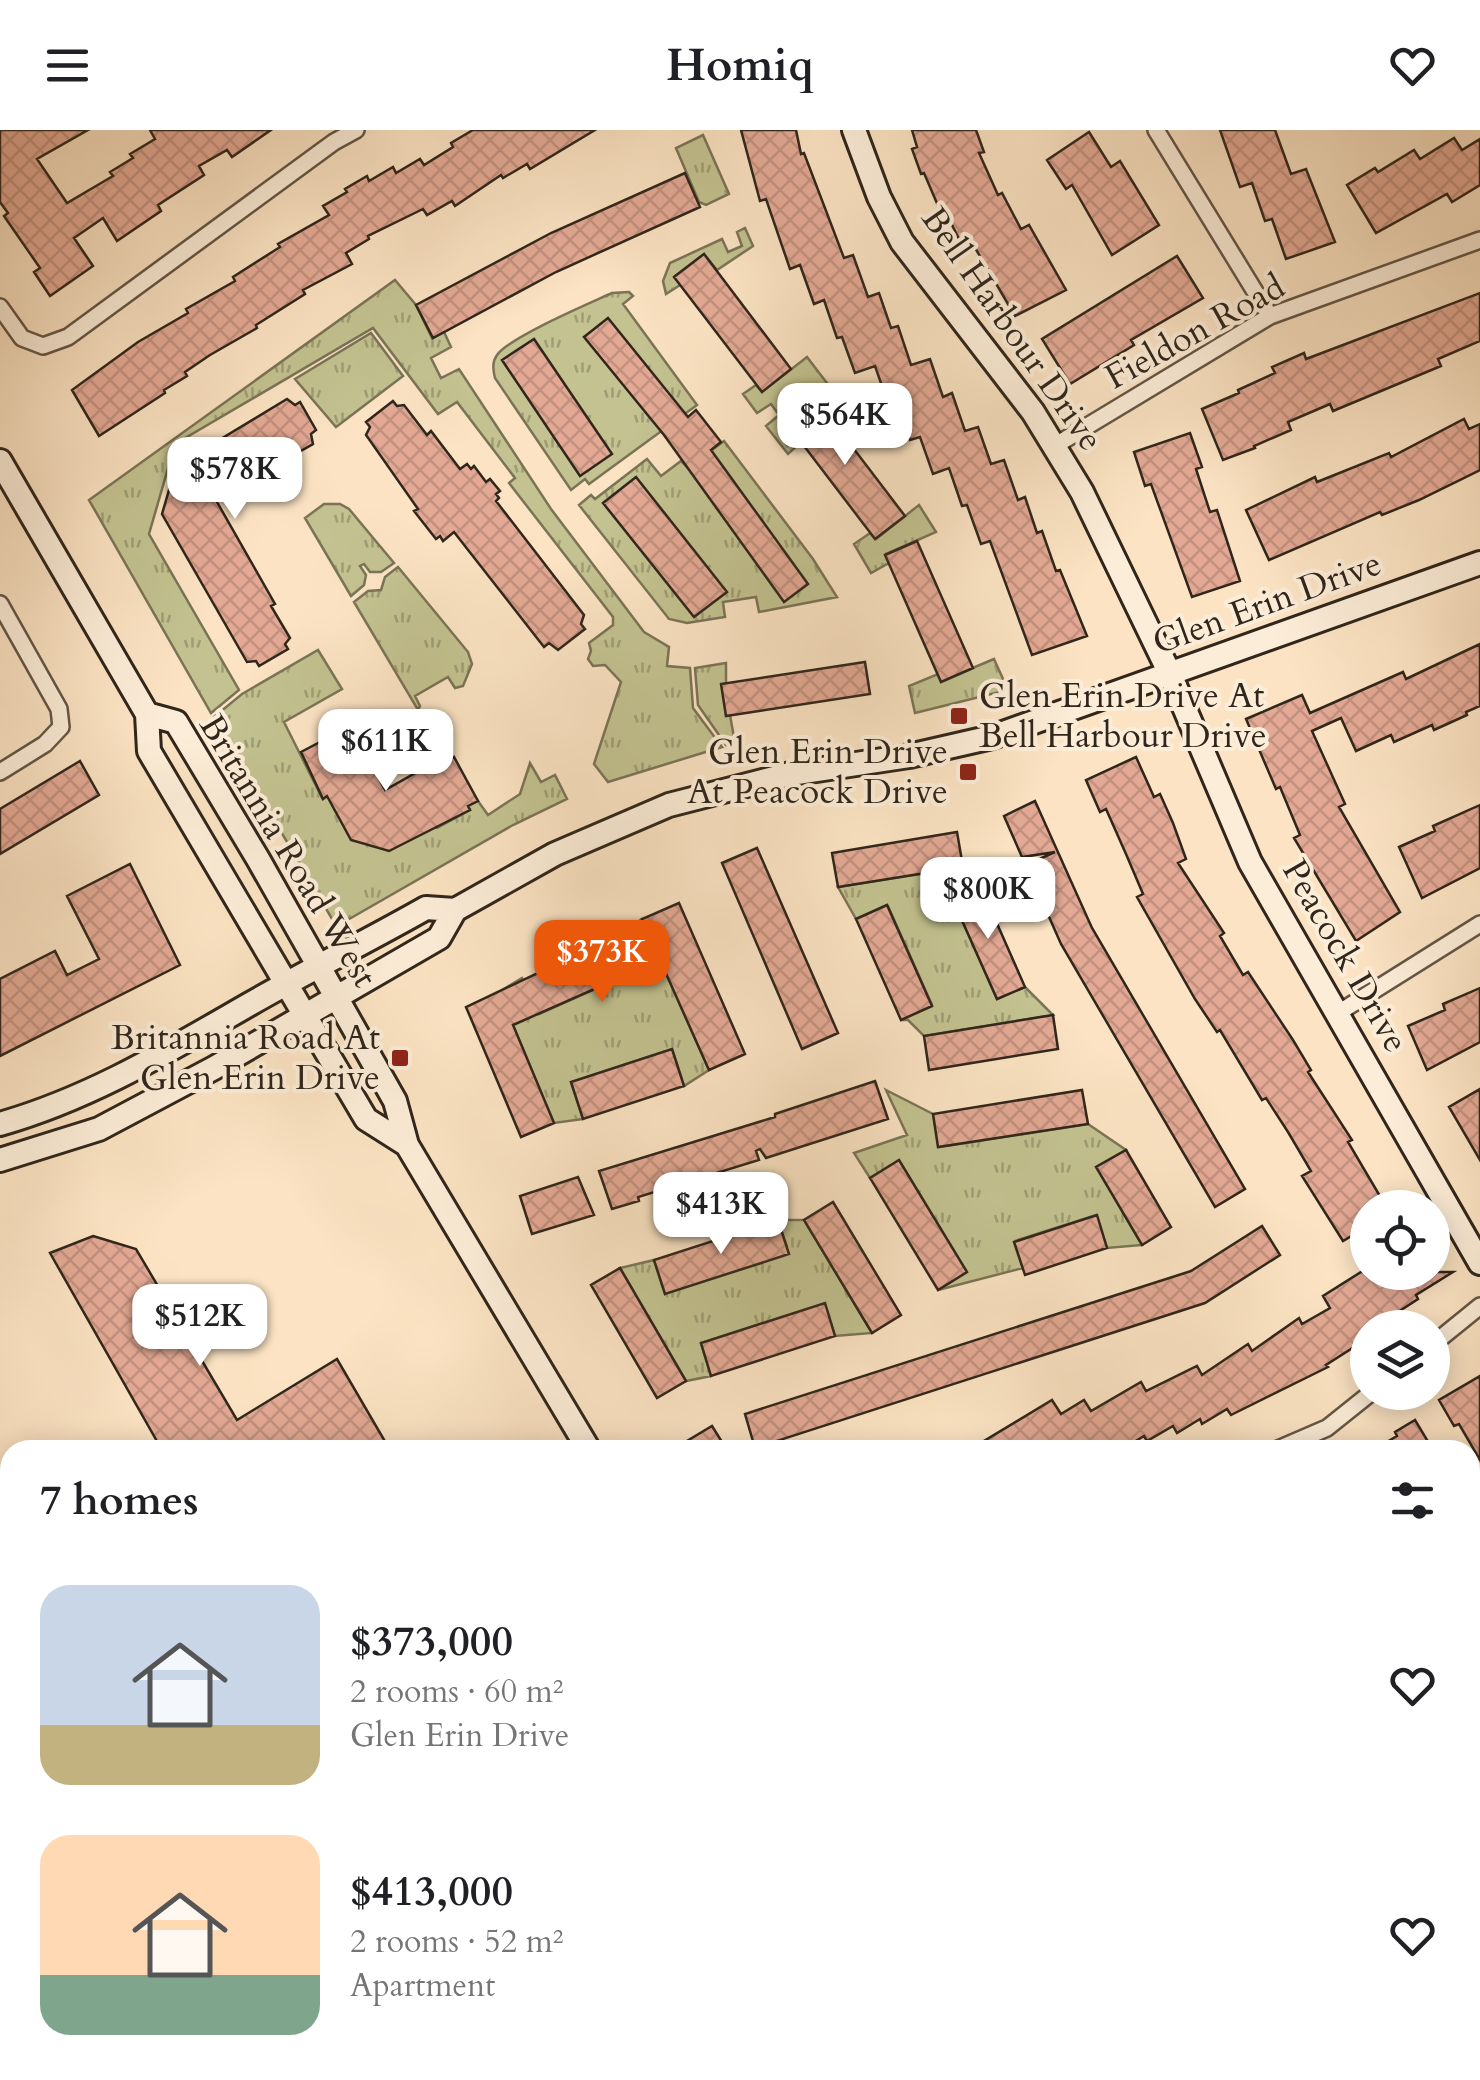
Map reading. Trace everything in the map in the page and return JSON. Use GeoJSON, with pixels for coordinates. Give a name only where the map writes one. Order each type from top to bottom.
{"type":"FeatureCollection","features":[{"type":"Feature","properties":{"kind":"street"},"geometry":{"type":"LineString","coordinates":[[0,308],[22,338],[43,346],[68,336],[356,130]]}},
{"type":"Feature","properties":{"kind":"street","name":"Bell Harbour Drive"},"geometry":{"type":"LineString","coordinates":[[854,130],[879,196],[902,242],[1056,445],[1170,674]]}},
{"type":"Feature","properties":{"kind":"street"},"geometry":{"type":"LineString","coordinates":[[1156,130],[1270,316]]}},
{"type":"Feature","properties":{"kind":"street","name":"Fieldon Road"},"geometry":{"type":"LineString","coordinates":[[1056,445],[1270,316],[1480,240]]}},
{"type":"Feature","properties":{"kind":"street","name":"Britannia Road West"},"geometry":{"type":"LineString","coordinates":[[0,460],[147,714],[149,751],[366,1119],[407,1145]]}},
{"type":"Feature","properties":{"kind":"street","name":"Glen Erin Drive"},"geometry":{"type":"LineString","coordinates":[[0,1160],[99,1129],[439,938],[455,910],[555,854],[669,805],[790,774],[910,756],[992,737],[1480,563]]}},
{"type":"Feature","properties":{"kind":"street"},"geometry":{"type":"LineString","coordinates":[[0,604],[59,708],[61,728],[45,744],[0,772]]}},
{"type":"Feature","properties":{"kind":"street","name":"Peacock Drive"},"geometry":{"type":"LineString","coordinates":[[1170,674],[1250,862],[1480,1263]]}},
{"type":"Feature","properties":{"kind":"street","name":"Britannia Road West"},"geometry":{"type":"LineString","coordinates":[[147,714],[176,722],[395,1100],[407,1145],[583,1440]]}},
{"type":"Feature","properties":{"kind":"street","name":"Glen Erin Drive"},"geometry":{"type":"LineString","coordinates":[[0,1124],[83,1096],[115,1080],[426,908],[455,910]]}},
{"type":"Feature","properties":{"kind":"street"},"geometry":{"type":"LineString","coordinates":[[1338,1013],[1480,924]]}},
{"type":"Feature","properties":{"kind":"street"},"geometry":{"type":"LineString","coordinates":[[1450,1330],[1480,1306]]}},
{"type":"Feature","properties":{"kind":"street"},"geometry":{"type":"LineString","coordinates":[[1299,1440],[1327,1428],[1350,1410]]}},
{"type":"Feature","properties":{"kind":"green space"},"geometry":{"type":"Polygon","coordinates":[[[703,135],[729,194],[706,205],[699,202],[676,148],[703,135]]]}},
{"type":"Feature","properties":{"kind":"green space"},"geometry":{"type":"Polygon","coordinates":[[[745,228],[753,246],[717,270],[704,254],[675,276],[680,285],[666,294],[663,281],[670,263],[722,239],[728,252],[742,246],[737,232],[745,228]]]}},
{"type":"Feature","properties":{"kind":"green space"},"geometry":{"type":"Polygon","coordinates":[[[395,280],[416,305],[432,338],[444,332],[451,347],[431,358],[441,378],[459,369],[551,509],[644,632],[669,647],[667,666],[690,668],[693,708],[722,747],[608,782],[594,764],[621,682],[605,665],[593,666],[588,659],[589,643],[613,625],[613,617],[509,483],[515,478],[457,402],[438,414],[373,328],[175,444],[149,534],[239,690],[211,713],[89,500],[395,280]]]}},
{"type":"Feature","properties":{"kind":"green space"},"geometry":{"type":"Polygon","coordinates":[[[629,292],[633,296],[623,304],[697,405],[589,484],[585,479],[571,490],[495,378],[494,360],[517,339],[550,321],[612,293],[629,292]]]}},
{"type":"Feature","properties":{"kind":"green space"},"geometry":{"type":"Polygon","coordinates":[[[371,333],[403,376],[336,427],[295,379],[371,333]]]}},
{"type":"Feature","properties":{"kind":"green space"},"geometry":{"type":"Polygon","coordinates":[[[807,357],[830,387],[785,421],[801,442],[788,454],[766,426],[779,415],[771,404],[757,413],[743,394],[756,385],[762,392],[807,357]]]}},
{"type":"Feature","properties":{"kind":"green space"},"geometry":{"type":"Polygon","coordinates":[[[724,441],[837,597],[759,612],[756,597],[723,602],[725,617],[687,623],[669,619],[579,505],[591,495],[595,499],[647,459],[661,476],[681,461],[688,468],[724,441]]]}},
{"type":"Feature","properties":{"kind":"green space"},"geometry":{"type":"Polygon","coordinates":[[[324,504],[340,504],[349,509],[394,563],[381,572],[370,572],[364,564],[360,566],[366,575],[364,585],[351,596],[305,518],[324,504]]]}},
{"type":"Feature","properties":{"kind":"green space"},"geometry":{"type":"Polygon","coordinates":[[[919,505],[936,532],[886,554],[889,563],[871,573],[854,544],[870,533],[876,539],[919,505]]]}},
{"type":"Feature","properties":{"kind":"green space"},"geometry":{"type":"Polygon","coordinates":[[[398,567],[468,652],[472,664],[463,686],[455,688],[448,677],[415,696],[418,710],[354,602],[368,591],[381,590],[385,577],[398,567]]]}},
{"type":"Feature","properties":{"kind":"green space"},"geometry":{"type":"Polygon","coordinates":[[[318,650],[342,689],[284,722],[322,798],[327,796],[437,828],[470,810],[468,806],[478,801],[488,815],[520,794],[530,763],[541,782],[555,775],[567,799],[513,825],[344,922],[332,919],[214,717],[242,694],[318,650]]]}},
{"type":"Feature","properties":{"kind":"green space"},"geometry":{"type":"Polygon","coordinates":[[[994,659],[1008,690],[915,713],[909,686],[938,674],[942,681],[994,659]]]}},
{"type":"Feature","properties":{"kind":"green space"},"geometry":{"type":"Polygon","coordinates":[[[726,663],[726,715],[730,715],[735,743],[726,745],[698,705],[695,668],[726,663]]]}},
{"type":"Feature","properties":{"kind":"green space"},"geometry":{"type":"Polygon","coordinates":[[[963,867],[980,885],[953,898],[997,999],[1025,987],[1053,1015],[924,1036],[908,1020],[901,1020],[932,1005],[888,906],[856,919],[838,887],[963,867]]]}},
{"type":"Feature","properties":{"kind":"green space"},"geometry":{"type":"Polygon","coordinates":[[[642,919],[709,1070],[684,1086],[672,1049],[571,1082],[583,1119],[554,1123],[499,992],[522,978],[539,1014],[635,971],[619,934],[642,919]]]}},
{"type":"Feature","properties":{"kind":"green space"},"geometry":{"type":"Polygon","coordinates":[[[886,1090],[933,1114],[939,1147],[1088,1124],[1126,1150],[1097,1167],[1142,1245],[1107,1248],[1096,1215],[1015,1241],[1023,1268],[938,1290],[966,1272],[870,1178],[854,1153],[907,1135],[886,1090]]]}},
{"type":"Feature","properties":{"kind":"green space"},"geometry":{"type":"Polygon","coordinates":[[[778,1220],[804,1220],[872,1333],[835,1336],[825,1304],[701,1343],[711,1376],[686,1381],[620,1268],[654,1260],[665,1294],[778,1220]]]}},
{"type":"Feature","properties":{"kind":"building"},"geometry":{"type":"Polygon","coordinates":[[[0,130],[88,130],[37,159],[67,203],[113,176],[110,172],[133,158],[130,154],[155,139],[150,130],[271,130],[232,157],[227,150],[199,166],[204,175],[158,205],[161,211],[117,241],[103,218],[74,238],[93,266],[50,296],[34,272],[40,268],[4,216],[8,213],[0,202],[0,130]]]}},
{"type":"Feature","properties":{"kind":"building"},"geometry":{"type":"Polygon","coordinates":[[[473,130],[595,130],[530,169],[527,164],[503,178],[501,175],[455,206],[452,201],[427,215],[423,209],[368,236],[346,253],[352,264],[303,290],[305,294],[185,372],[187,376],[165,393],[99,436],[72,390],[138,342],[188,313],[186,309],[235,281],[233,277],[280,247],[278,244],[329,215],[323,206],[347,192],[345,189],[393,167],[396,173],[420,159],[424,165],[473,130]]]}},
{"type":"Feature","properties":{"kind":"building"},"geometry":{"type":"Polygon","coordinates":[[[741,130],[796,130],[801,154],[804,153],[844,258],[853,255],[868,297],[879,293],[891,328],[898,326],[911,365],[930,359],[943,397],[952,393],[965,431],[978,427],[991,464],[1004,460],[1018,500],[1025,497],[1037,533],[1042,531],[1087,636],[1032,655],[990,541],[981,544],[949,468],[933,474],[920,437],[910,440],[897,403],[889,406],[875,366],[855,373],[824,300],[814,304],[800,265],[790,269],[766,199],[760,201],[741,130]]]}},
{"type":"Feature","properties":{"kind":"building"},"geometry":{"type":"Polygon","coordinates":[[[912,130],[976,130],[984,152],[979,153],[998,195],[1002,193],[1021,229],[1029,225],[1066,290],[1015,316],[974,246],[965,251],[946,213],[942,215],[912,149],[917,147],[912,130]]]}},
{"type":"Feature","properties":{"kind":"building"},"geometry":{"type":"Polygon","coordinates":[[[1220,130],[1275,130],[1291,174],[1306,169],[1335,242],[1286,259],[1272,219],[1265,221],[1252,183],[1240,187],[1220,130]]]}},
{"type":"Feature","properties":{"kind":"building"},"geometry":{"type":"Polygon","coordinates":[[[1089,132],[1111,167],[1120,161],[1159,225],[1112,255],[1072,185],[1066,189],[1047,160],[1089,132]]]}},
{"type":"Feature","properties":{"kind":"building"},"geometry":{"type":"Polygon","coordinates":[[[1454,138],[1462,150],[1480,139],[1480,185],[1452,202],[1447,194],[1376,233],[1347,185],[1414,150],[1420,159],[1454,138]]]}},
{"type":"Feature","properties":{"kind":"building"},"geometry":{"type":"Polygon","coordinates":[[[685,173],[700,207],[556,272],[433,338],[416,305],[551,233],[685,173]]]}},
{"type":"Feature","properties":{"kind":"building"},"geometry":{"type":"Polygon","coordinates":[[[704,254],[791,369],[762,392],[674,277],[704,254]]]}},
{"type":"Feature","properties":{"kind":"building"},"geometry":{"type":"Polygon","coordinates":[[[1177,256],[1203,298],[1131,340],[1134,345],[1070,384],[1042,339],[1177,256]]]}},
{"type":"Feature","properties":{"kind":"building"},"geometry":{"type":"Polygon","coordinates":[[[1480,293],[1480,341],[1438,359],[1441,366],[1333,411],[1330,404],[1288,422],[1291,430],[1223,460],[1202,409],[1239,393],[1238,390],[1275,373],[1272,367],[1304,353],[1306,359],[1480,293]]]}},
{"type":"Feature","properties":{"kind":"building"},"geometry":{"type":"Polygon","coordinates":[[[608,318],[688,417],[696,410],[721,442],[711,450],[808,584],[784,602],[664,435],[584,337],[608,318]]]}},
{"type":"Feature","properties":{"kind":"building"},"geometry":{"type":"Polygon","coordinates":[[[534,339],[612,454],[580,476],[502,360],[534,339]]]}},
{"type":"Feature","properties":{"kind":"building"},"geometry":{"type":"Polygon","coordinates":[[[815,398],[905,516],[875,539],[785,421],[815,398]]]}},
{"type":"Feature","properties":{"kind":"building"},"geometry":{"type":"Polygon","coordinates":[[[287,399],[295,405],[300,402],[316,430],[311,434],[313,444],[292,456],[296,462],[272,476],[269,470],[217,502],[290,638],[285,644],[288,649],[259,666],[256,661],[247,662],[162,514],[176,466],[287,399]]]}},
{"type":"Feature","properties":{"kind":"building"},"geometry":{"type":"Polygon","coordinates":[[[393,401],[397,406],[404,405],[427,435],[431,431],[460,469],[467,464],[471,469],[474,466],[486,482],[490,479],[500,491],[496,501],[584,615],[581,624],[585,629],[558,650],[549,643],[544,647],[454,532],[443,541],[440,536],[436,539],[414,511],[418,509],[366,435],[370,427],[366,422],[393,401]]]}},
{"type":"Feature","properties":{"kind":"building"},"geometry":{"type":"Polygon","coordinates":[[[1464,419],[1469,429],[1480,424],[1480,470],[1419,500],[1382,515],[1380,512],[1269,560],[1246,510],[1315,477],[1317,482],[1389,453],[1391,457],[1464,419]]]}},
{"type":"Feature","properties":{"kind":"building"},"geometry":{"type":"Polygon","coordinates":[[[1190,433],[1202,467],[1196,469],[1210,512],[1217,510],[1240,581],[1192,597],[1151,484],[1145,486],[1134,452],[1190,433]]]}},
{"type":"Feature","properties":{"kind":"building"},"geometry":{"type":"Polygon","coordinates":[[[636,477],[727,592],[694,617],[603,503],[636,477]]]}},
{"type":"Feature","properties":{"kind":"building"},"geometry":{"type":"Polygon","coordinates":[[[917,541],[973,668],[941,682],[885,555],[917,541]]]}},
{"type":"Feature","properties":{"kind":"building"},"geometry":{"type":"Polygon","coordinates":[[[1480,644],[1480,706],[1466,712],[1467,715],[1394,742],[1391,735],[1356,751],[1341,718],[1312,731],[1345,804],[1339,807],[1400,912],[1356,941],[1294,838],[1300,835],[1246,719],[1302,695],[1310,713],[1403,672],[1406,679],[1480,644]]]}},
{"type":"Feature","properties":{"kind":"building"},"geometry":{"type":"Polygon","coordinates":[[[865,662],[870,694],[726,716],[721,684],[865,662]]]}},
{"type":"Feature","properties":{"kind":"building"},"geometry":{"type":"Polygon","coordinates":[[[345,729],[349,737],[355,734],[385,790],[442,758],[444,762],[454,757],[478,801],[468,806],[470,810],[389,851],[351,840],[327,796],[323,799],[301,752],[345,729]]]}},
{"type":"Feature","properties":{"kind":"building"},"geometry":{"type":"Polygon","coordinates":[[[1136,757],[1154,797],[1160,794],[1186,859],[1178,863],[1224,933],[1220,936],[1243,975],[1248,972],[1293,1040],[1376,1190],[1350,1190],[1350,1237],[1343,1241],[1302,1176],[1311,1171],[1288,1132],[1195,999],[1137,897],[1143,894],[1126,854],[1106,809],[1100,812],[1086,780],[1136,757]]]}},
{"type":"Feature","properties":{"kind":"building"},"geometry":{"type":"Polygon","coordinates":[[[80,761],[99,795],[0,854],[0,809],[80,761]]]}},
{"type":"Feature","properties":{"kind":"building"},"geometry":{"type":"Polygon","coordinates":[[[1035,801],[1092,928],[1245,1189],[1215,1207],[1061,944],[1026,865],[1055,852],[1022,857],[1004,816],[1035,801]]]}},
{"type":"Feature","properties":{"kind":"building"},"geometry":{"type":"Polygon","coordinates":[[[1480,805],[1480,868],[1422,898],[1399,847],[1480,805]]]}},
{"type":"Feature","properties":{"kind":"building"},"geometry":{"type":"Polygon","coordinates":[[[957,832],[963,867],[838,887],[832,853],[957,832]]]}},
{"type":"Feature","properties":{"kind":"building"},"geometry":{"type":"Polygon","coordinates":[[[757,848],[838,1033],[802,1049],[722,863],[757,848]]]}},
{"type":"Feature","properties":{"kind":"building"},"geometry":{"type":"Polygon","coordinates":[[[130,864],[180,965],[0,1056],[0,979],[55,951],[67,975],[99,959],[67,896],[130,864]]]}},
{"type":"Feature","properties":{"kind":"building"},"geometry":{"type":"Polygon","coordinates":[[[980,885],[1025,987],[997,999],[952,898],[980,885]]]}},
{"type":"Feature","properties":{"kind":"building"},"geometry":{"type":"Polygon","coordinates":[[[679,903],[745,1054],[709,1070],[660,960],[513,1025],[554,1123],[521,1137],[466,1007],[679,903]]]}},
{"type":"Feature","properties":{"kind":"building"},"geometry":{"type":"Polygon","coordinates":[[[887,905],[932,1006],[901,1020],[856,919],[887,905]]]}},
{"type":"Feature","properties":{"kind":"building"},"geometry":{"type":"Polygon","coordinates":[[[1480,988],[1480,1042],[1427,1070],[1408,1026],[1445,1010],[1443,1004],[1480,988]]]}},
{"type":"Feature","properties":{"kind":"building"},"geometry":{"type":"Polygon","coordinates":[[[1053,1015],[1058,1049],[929,1070],[924,1036],[1053,1015]]]}},
{"type":"Feature","properties":{"kind":"building"},"geometry":{"type":"Polygon","coordinates":[[[672,1049],[684,1086],[583,1119],[571,1082],[672,1049]]]}},
{"type":"Feature","properties":{"kind":"building"},"geometry":{"type":"Polygon","coordinates":[[[875,1081],[888,1119],[766,1158],[760,1149],[756,1151],[759,1160],[638,1197],[639,1201],[612,1209],[599,1171],[775,1117],[875,1081]]]}},
{"type":"Feature","properties":{"kind":"building"},"geometry":{"type":"Polygon","coordinates":[[[1480,1089],[1480,1160],[1449,1107],[1480,1089]]]}},
{"type":"Feature","properties":{"kind":"building"},"geometry":{"type":"Polygon","coordinates":[[[1082,1090],[1088,1124],[938,1147],[933,1114],[1082,1090]]]}},
{"type":"Feature","properties":{"kind":"building"},"geometry":{"type":"Polygon","coordinates":[[[1126,1150],[1171,1227],[1142,1245],[1096,1167],[1126,1150]]]}},
{"type":"Feature","properties":{"kind":"building"},"geometry":{"type":"Polygon","coordinates":[[[899,1160],[967,1272],[938,1290],[870,1178],[899,1160]]]}},
{"type":"Feature","properties":{"kind":"building"},"geometry":{"type":"Polygon","coordinates":[[[578,1177],[594,1215],[532,1234],[520,1196],[578,1177]]]}},
{"type":"Feature","properties":{"kind":"building"},"geometry":{"type":"Polygon","coordinates":[[[833,1202],[901,1315],[872,1333],[804,1220],[833,1202]]]}},
{"type":"Feature","properties":{"kind":"building"},"geometry":{"type":"Polygon","coordinates":[[[1097,1215],[1107,1248],[1025,1275],[1014,1242],[1097,1215]]]}},
{"type":"Feature","properties":{"kind":"building"},"geometry":{"type":"Polygon","coordinates":[[[778,1220],[789,1254],[665,1294],[654,1260],[778,1220]]]}},
{"type":"Feature","properties":{"kind":"building"},"geometry":{"type":"Polygon","coordinates":[[[1262,1226],[1280,1255],[1205,1303],[780,1440],[753,1440],[745,1414],[1191,1271],[1262,1226]]]}},
{"type":"Feature","properties":{"kind":"building"},"geometry":{"type":"Polygon","coordinates":[[[93,1236],[136,1249],[237,1420],[337,1359],[384,1440],[156,1440],[50,1253],[93,1236]]]}},
{"type":"Feature","properties":{"kind":"building"},"geometry":{"type":"Polygon","coordinates":[[[620,1268],[686,1381],[657,1398],[591,1285],[620,1268]]]}},
{"type":"Feature","properties":{"kind":"building"},"geometry":{"type":"Polygon","coordinates":[[[1350,1279],[1350,1290],[1424,1290],[1401,1310],[1350,1310],[1350,1350],[1328,1367],[1231,1415],[1227,1409],[1202,1424],[1200,1419],[1177,1433],[1173,1426],[1149,1440],[1144,1436],[1137,1440],[986,1440],[1052,1400],[1061,1414],[1084,1400],[1091,1411],[1141,1382],[1146,1391],[1197,1366],[1202,1375],[1248,1344],[1252,1351],[1299,1318],[1302,1324],[1330,1308],[1323,1296],[1350,1279]]]}},
{"type":"Feature","properties":{"kind":"building"},"geometry":{"type":"Polygon","coordinates":[[[825,1303],[835,1336],[711,1376],[701,1343],[825,1303]]]}},
{"type":"Feature","properties":{"kind":"building"},"geometry":{"type":"Polygon","coordinates":[[[1480,1376],[1480,1440],[1468,1440],[1459,1424],[1454,1426],[1445,1410],[1450,1410],[1450,1394],[1480,1376]]]}},
{"type":"Feature","properties":{"kind":"building"},"geometry":{"type":"Polygon","coordinates":[[[1415,1420],[1427,1440],[1390,1440],[1397,1436],[1395,1432],[1415,1420]]]}},
{"type":"Feature","properties":{"kind":"building"},"geometry":{"type":"Polygon","coordinates":[[[712,1426],[721,1440],[689,1440],[712,1426]]]}},
{"type":"Feature","properties":{"kind":"place","name":"Glen Erin Drive At Bell Harbour Drive"},"geometry":{"type":"Point","coordinates":[959,716]}},
{"type":"Feature","properties":{"kind":"place","name":"Glen Erin Drive At Peacock Drive"},"geometry":{"type":"Point","coordinates":[968,772]}},
{"type":"Feature","properties":{"kind":"place","name":"Britannia Road At Glen Erin Drive"},"geometry":{"type":"Point","coordinates":[400,1058]}}]}
